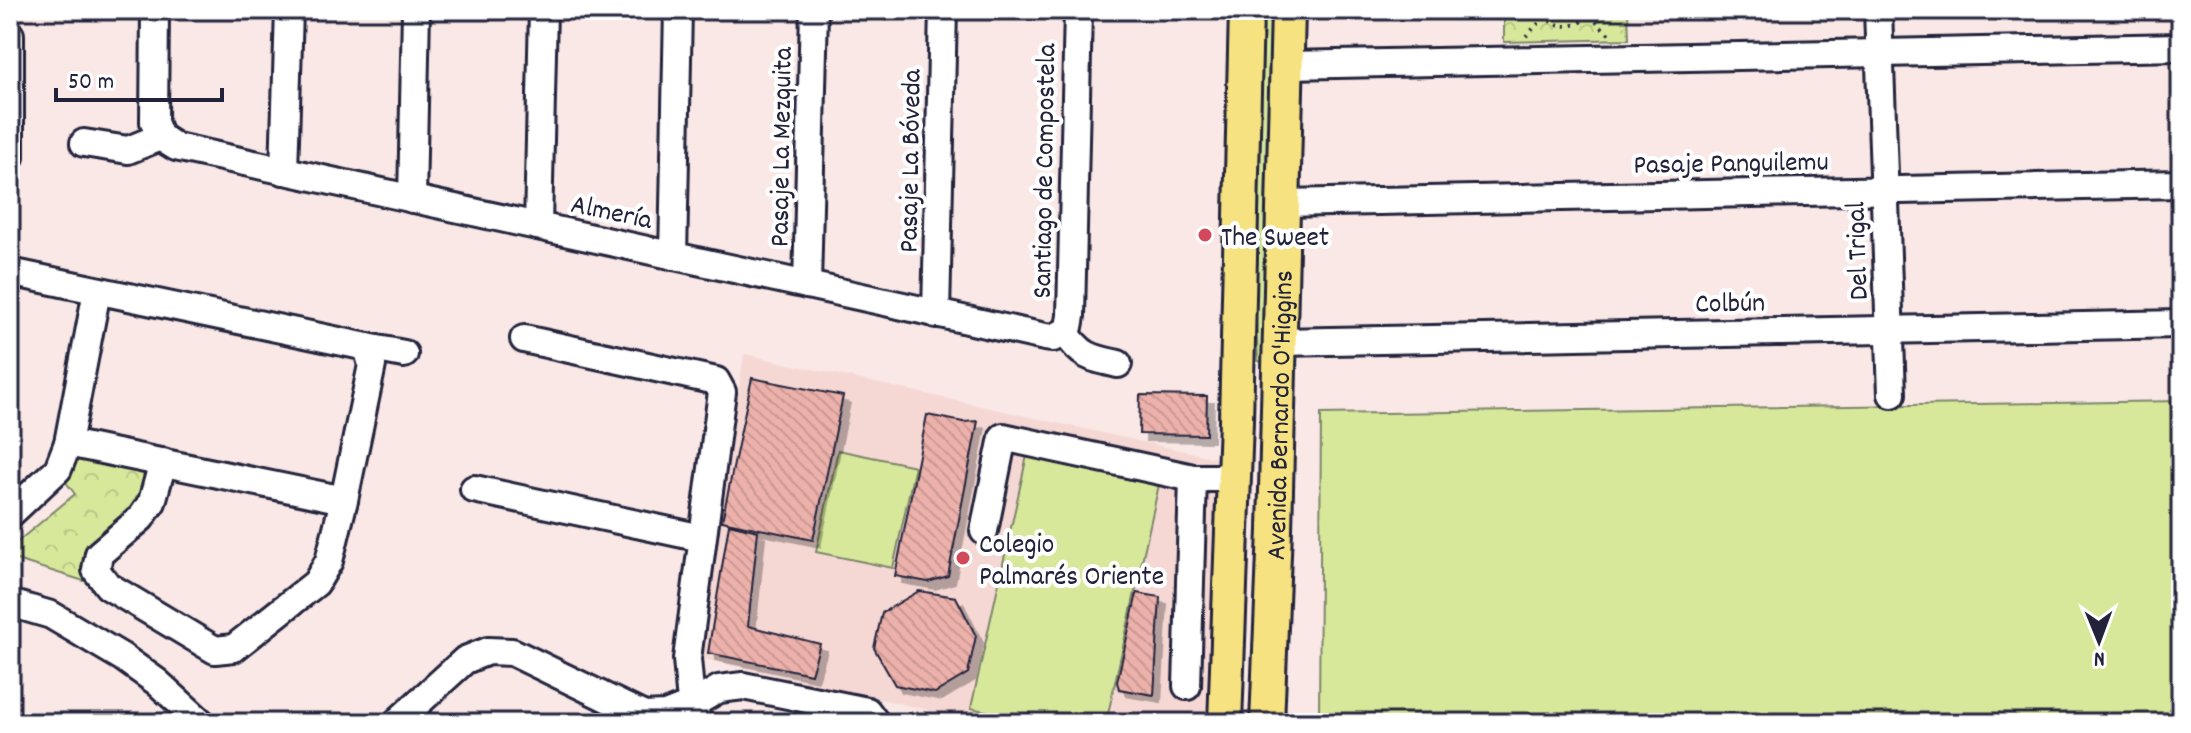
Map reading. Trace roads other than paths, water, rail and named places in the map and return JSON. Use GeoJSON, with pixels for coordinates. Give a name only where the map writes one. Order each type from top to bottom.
{"type":"FeatureCollection","features":[{"type":"Feature","properties":{"kind":"main road","name":"Avenida Bernardo O'Higgins"},"geometry":{"type":"LineString","coordinates":[[1225,723],[1246,10]]}},
{"type":"Feature","properties":{"kind":"main road","name":"Avenida Bernardo O'Higgins"},"geometry":{"type":"LineString","coordinates":[[1267,723],[1288,10]]}},
{"type":"Feature","properties":{"kind":"main road"},"geometry":{"type":"LineString","coordinates":[[1238,335],[1244,354],[1251,362],[1260,369],[1279,375]]}},
{"type":"Feature","properties":{"kind":"street"},"geometry":{"type":"LineString","coordinates":[[84,143],[128,150],[160,137],[153,110],[155,10]]}},
{"type":"Feature","properties":{"kind":"street"},"geometry":{"type":"LineString","coordinates":[[284,171],[289,10]]}},
{"type":"Feature","properties":{"kind":"street"},"geometry":{"type":"LineString","coordinates":[[412,199],[416,10]]}},
{"type":"Feature","properties":{"kind":"street"},"geometry":{"type":"LineString","coordinates":[[538,226],[543,10]]}},
{"type":"Feature","properties":{"kind":"street"},"geometry":{"type":"LineString","coordinates":[[673,256],[678,10]]}},
{"type":"Feature","properties":{"kind":"street","name":"Pasaje La Mezquita"},"geometry":{"type":"LineString","coordinates":[[807,285],[814,10]]}},
{"type":"Feature","properties":{"kind":"street","name":"Pasaje La Bóveda"},"geometry":{"type":"LineString","coordinates":[[936,314],[943,10]]}},
{"type":"Feature","properties":{"kind":"street","name":"Santiago de Compostela"},"geometry":{"type":"LineString","coordinates":[[1065,332],[1071,316],[1078,10]]}},
{"type":"Feature","properties":{"kind":"street","name":"Del Trigal"},"geometry":{"type":"LineString","coordinates":[[1878,10],[1892,394]]}},
{"type":"Feature","properties":{"kind":"street"},"geometry":{"type":"LineString","coordinates":[[10,35],[10,157]]}},
{"type":"Feature","properties":{"kind":"street"},"geometry":{"type":"LineString","coordinates":[[1287,65],[2181,47]]}},
{"type":"Feature","properties":{"kind":"street","name":"Almería"},"geometry":{"type":"LineString","coordinates":[[160,137],[176,147],[936,314],[1045,337],[1053,338],[1065,332]]}},
{"type":"Feature","properties":{"kind":"street","name":"Pasaje Panguilemu"},"geometry":{"type":"LineString","coordinates":[[1283,203],[2181,184]]}},
{"type":"Feature","properties":{"kind":"street"},"geometry":{"type":"LineString","coordinates":[[10,272],[404,354]]}},
{"type":"Feature","properties":{"kind":"street"},"geometry":{"type":"LineString","coordinates":[[10,514],[58,469],[68,443],[97,291]]}},
{"type":"Feature","properties":{"kind":"street","name":"Colbún"},"geometry":{"type":"LineString","coordinates":[[1279,342],[2181,324]]}},
{"type":"Feature","properties":{"kind":"street"},"geometry":{"type":"LineString","coordinates":[[1065,332],[1080,352],[1094,359],[1118,364]]}},
{"type":"Feature","properties":{"kind":"street"},"geometry":{"type":"LineString","coordinates":[[524,339],[716,381],[722,392],[687,659],[696,714]]}},
{"type":"Feature","properties":{"kind":"street"},"geometry":{"type":"LineString","coordinates":[[163,462],[152,502],[141,518],[99,554],[96,570],[108,586],[215,650],[234,648],[316,583],[329,561],[372,365],[367,347]]}},
{"type":"Feature","properties":{"kind":"street"},"geometry":{"type":"LineString","coordinates":[[984,531],[1003,437],[1193,478],[1234,478]]}},
{"type":"Feature","properties":{"kind":"street"},"geometry":{"type":"LineString","coordinates":[[68,443],[344,500]]}},
{"type":"Feature","properties":{"kind":"street"},"geometry":{"type":"LineString","coordinates":[[1187,686],[1193,478]]}},
{"type":"Feature","properties":{"kind":"street"},"geometry":{"type":"LineString","coordinates":[[474,489],[702,538]]}},
{"type":"Feature","properties":{"kind":"street"},"geometry":{"type":"LineString","coordinates":[[10,603],[51,615],[122,657],[157,682],[202,723]]}},
{"type":"Feature","properties":{"kind":"street"},"geometry":{"type":"LineString","coordinates":[[396,723],[465,660],[488,651],[512,652],[623,716],[696,714],[719,689],[743,686],[867,711],[876,723]]}},
{"type":"Feature","properties":{"kind":"place","name":"The Sweet"},"geometry":{"type":"Point","coordinates":[1205,235]}},
{"type":"Feature","properties":{"kind":"place","name":"Colegio Palmarés Oriente"},"geometry":{"type":"Point","coordinates":[963,558]}}]}
